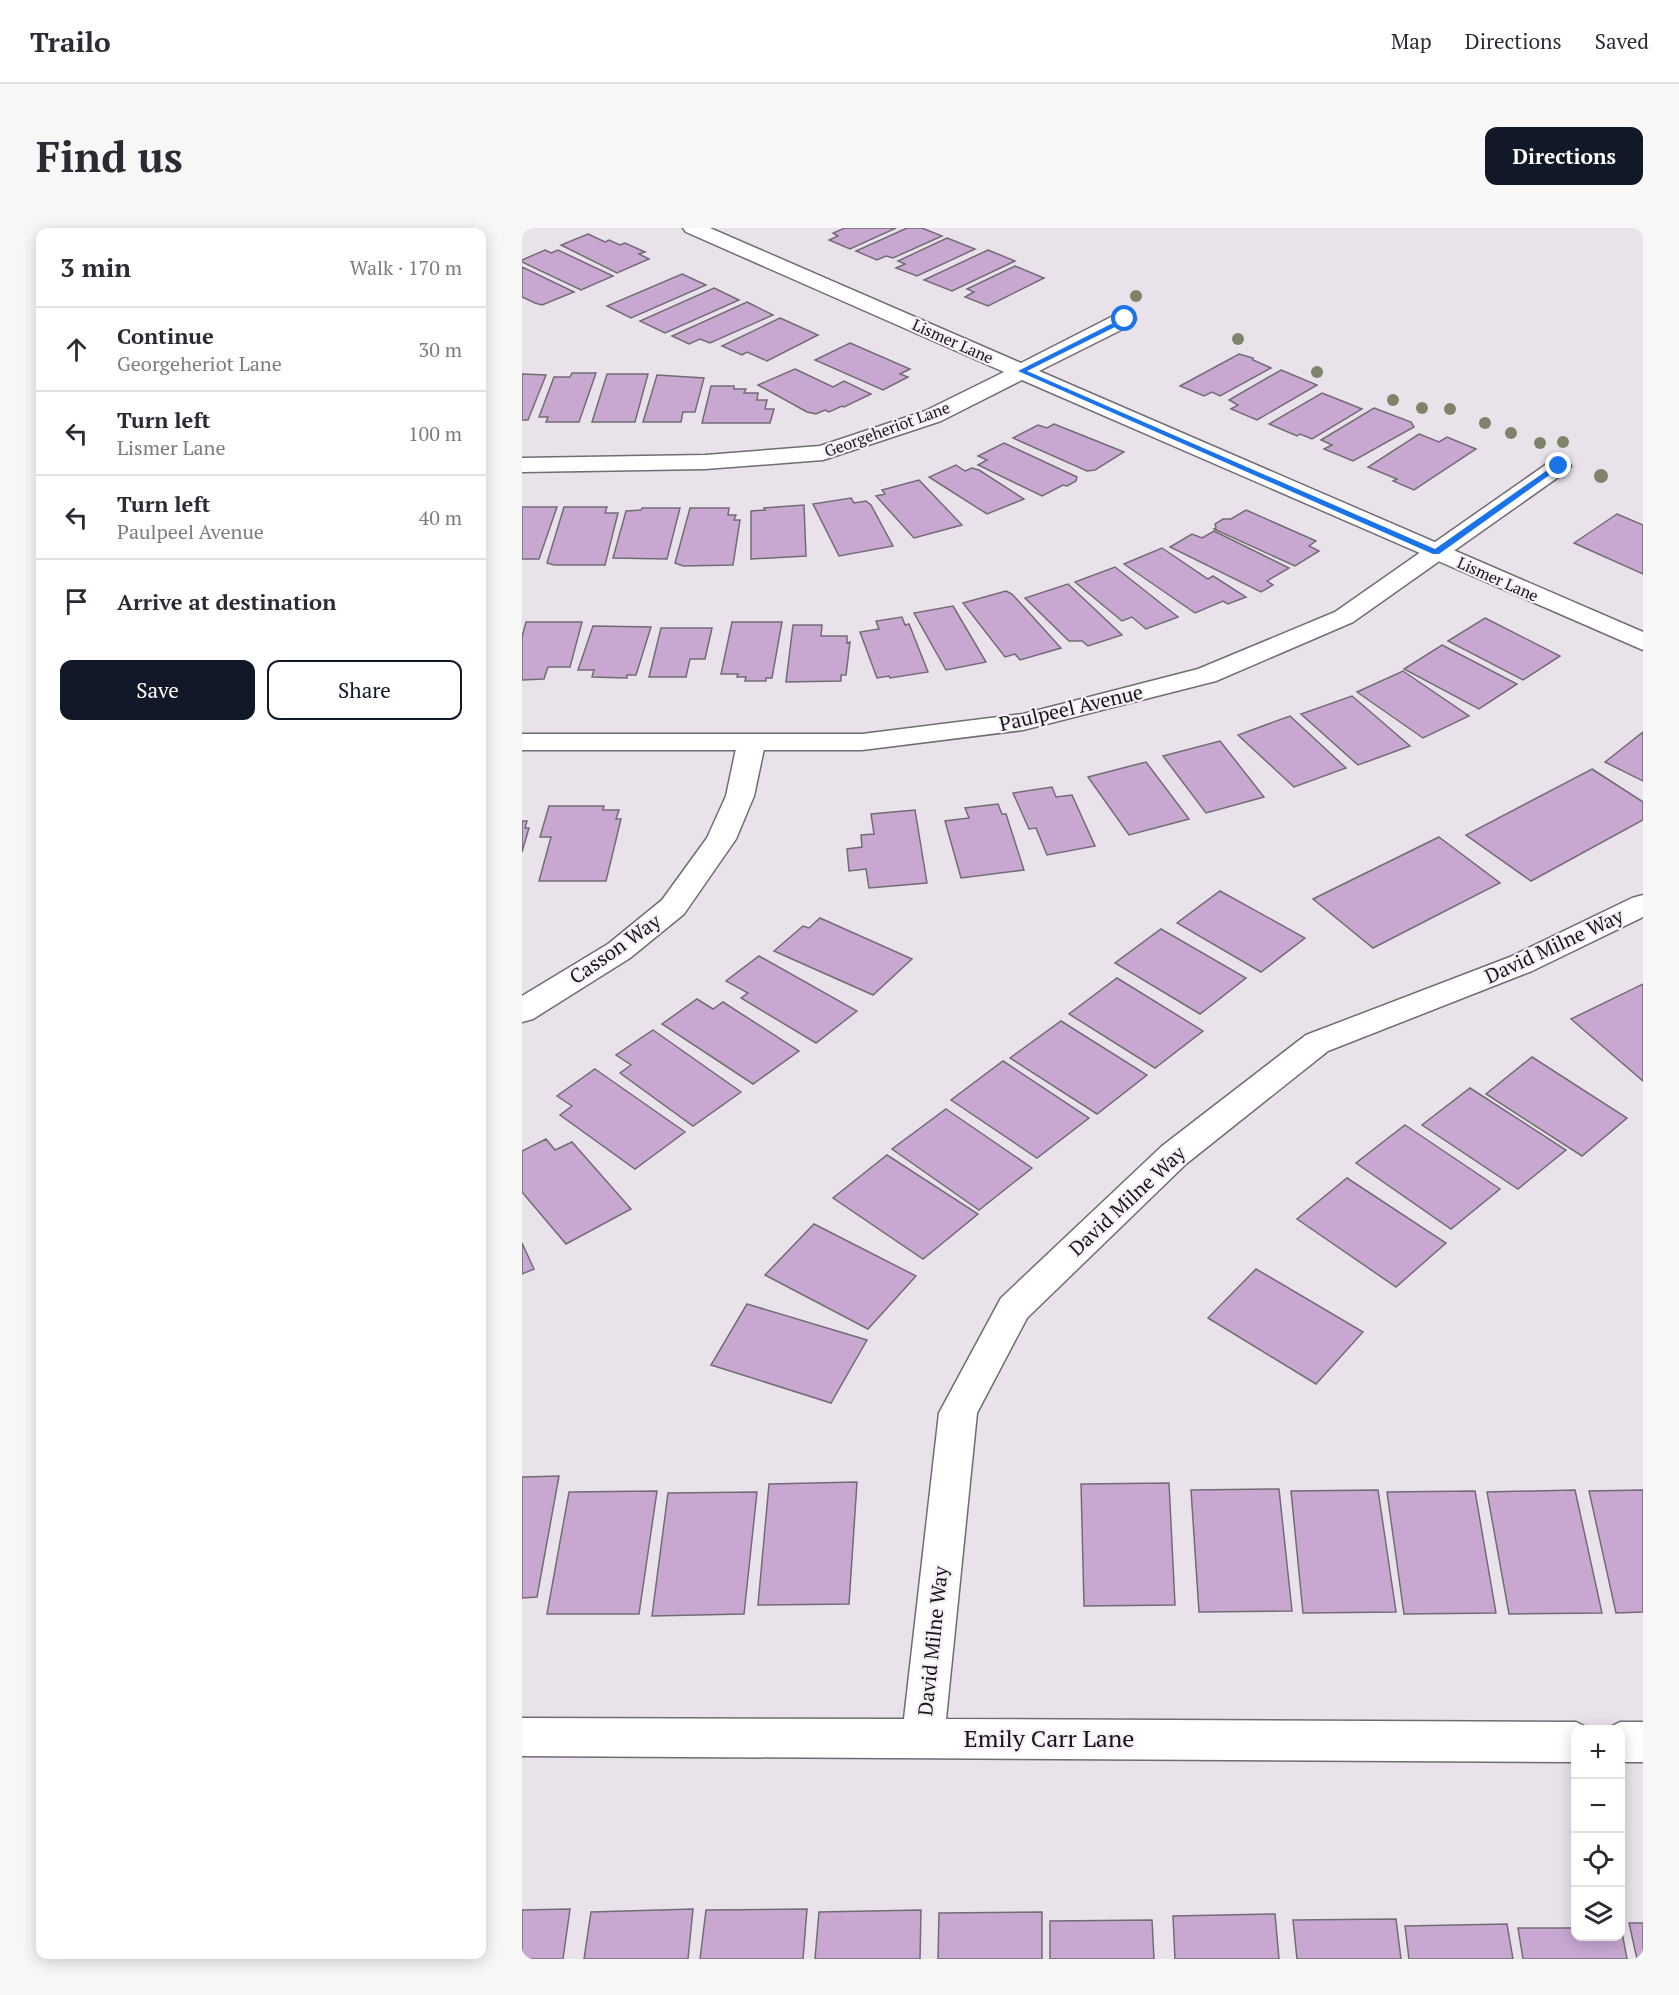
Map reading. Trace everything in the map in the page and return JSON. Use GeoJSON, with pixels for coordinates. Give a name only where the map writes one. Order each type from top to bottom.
{"type":"FeatureCollection","features":[{"type":"Feature","properties":{"kind":"street","name":"Lismer Lane"},"geometry":{"type":"LineString","coordinates":[[693,228],[1643,642]]}},
{"type":"Feature","properties":{"kind":"street","name":"Georgeheriot Lane"},"geometry":{"type":"LineString","coordinates":[[522,465],[705,462],[823,453],[933,416],[1125,319]]}},
{"type":"Feature","properties":{"kind":"street","name":"Paulpeel Avenue"},"geometry":{"type":"LineString","coordinates":[[522,742],[751,744],[862,742],[1023,722],[1207,675],[1344,617],[1559,466]]}},
{"type":"Feature","properties":{"kind":"street","name":"Casson Way"},"geometry":{"type":"LineString","coordinates":[[522,1011],[619,951],[673,907],[721,840],[740,796],[751,744]]}},
{"type":"Feature","properties":{"kind":"street","name":"David Milne Way"},"geometry":{"type":"LineString","coordinates":[[923,1739],[958,1413],[1014,1308],[1174,1155],[1317,1043],[1521,964],[1643,905]]}},
{"type":"Feature","properties":{"kind":"street","name":"Emily Carr Lane"},"geometry":{"type":"LineString","coordinates":[[522,1737],[1571,1742]]}},
{"type":"Feature","properties":{"kind":"street"},"geometry":{"type":"LineString","coordinates":[[1625,1742],[1643,1742]]}},
{"type":"Feature","properties":{"kind":"building"},"geometry":{"type":"Polygon","coordinates":[[[845,228],[896,228],[850,249],[829,240],[838,236],[833,233],[845,228]]]}},
{"type":"Feature","properties":{"kind":"building"},"geometry":{"type":"Polygon","coordinates":[[[907,228],[922,228],[942,236],[893,258],[886,256],[877,260],[856,251],[907,228]]]}},
{"type":"Feature","properties":{"kind":"building"},"geometry":{"type":"Polygon","coordinates":[[[588,234],[605,242],[609,240],[620,245],[625,243],[645,252],[639,254],[649,259],[617,273],[561,245],[588,234]]]}},
{"type":"Feature","properties":{"kind":"building"},"geometry":{"type":"Polygon","coordinates":[[[947,238],[975,249],[917,276],[896,268],[905,264],[898,261],[947,238]]]}},
{"type":"Feature","properties":{"kind":"building"},"geometry":{"type":"Polygon","coordinates":[[[545,250],[551,253],[558,250],[613,276],[581,290],[522,262],[545,250]]]}},
{"type":"Feature","properties":{"kind":"building"},"geometry":{"type":"Polygon","coordinates":[[[988,250],[1015,261],[952,291],[924,280],[988,250]]]}},
{"type":"Feature","properties":{"kind":"building"},"geometry":{"type":"Polygon","coordinates":[[[1015,266],[1044,278],[988,306],[965,297],[974,292],[967,289],[1015,266]]]}},
{"type":"Feature","properties":{"kind":"building"},"geometry":{"type":"Polygon","coordinates":[[[522,267],[574,292],[542,305],[522,297],[522,267]]]}},
{"type":"Feature","properties":{"kind":"building"},"geometry":{"type":"Polygon","coordinates":[[[682,274],[706,285],[631,318],[607,306],[682,274]]]}},
{"type":"Feature","properties":{"kind":"building"},"geometry":{"type":"Polygon","coordinates":[[[714,288],[739,300],[665,333],[640,321],[714,288]]]}},
{"type":"Feature","properties":{"kind":"building"},"geometry":{"type":"Polygon","coordinates":[[[747,302],[773,315],[710,343],[700,339],[689,344],[672,336],[747,302]]]}},
{"type":"Feature","properties":{"kind":"building"},"geometry":{"type":"Polygon","coordinates":[[[780,318],[818,335],[767,361],[747,352],[742,355],[722,346],[780,318]]]}},
{"type":"Feature","properties":{"kind":"building"},"geometry":{"type":"Polygon","coordinates":[[[850,343],[910,369],[900,374],[908,377],[883,390],[815,360],[850,343]]]}},
{"type":"Feature","properties":{"kind":"building"},"geometry":{"type":"Polygon","coordinates":[[[1239,354],[1253,358],[1271,368],[1220,396],[1212,392],[1204,396],[1180,386],[1239,354]]]}},
{"type":"Feature","properties":{"kind":"building"},"geometry":{"type":"Polygon","coordinates":[[[795,369],[833,387],[844,381],[871,394],[844,407],[816,414],[807,412],[758,385],[795,369]]]}},
{"type":"Feature","properties":{"kind":"building"},"geometry":{"type":"Polygon","coordinates":[[[1281,370],[1317,385],[1257,420],[1231,409],[1238,405],[1229,400],[1281,370]]]}},
{"type":"Feature","properties":{"kind":"building"},"geometry":{"type":"Polygon","coordinates":[[[572,373],[596,373],[579,422],[546,422],[548,417],[539,417],[554,377],[570,377],[572,373]]]}},
{"type":"Feature","properties":{"kind":"building"},"geometry":{"type":"Polygon","coordinates":[[[522,374],[546,375],[528,420],[522,420],[522,374]]]}},
{"type":"Feature","properties":{"kind":"building"},"geometry":{"type":"Polygon","coordinates":[[[607,374],[648,374],[635,422],[592,422],[607,374]]]}},
{"type":"Feature","properties":{"kind":"building"},"geometry":{"type":"Polygon","coordinates":[[[657,375],[704,378],[695,412],[683,412],[681,422],[643,422],[657,375]]]}},
{"type":"Feature","properties":{"kind":"building"},"geometry":{"type":"Polygon","coordinates":[[[711,386],[734,386],[734,389],[746,389],[744,393],[758,393],[757,400],[767,400],[765,409],[774,409],[770,423],[702,423],[711,386]]]}},
{"type":"Feature","properties":{"kind":"building"},"geometry":{"type":"Polygon","coordinates":[[[1322,393],[1362,409],[1312,439],[1300,434],[1297,436],[1269,424],[1322,393]]]}},
{"type":"Feature","properties":{"kind":"building"},"geometry":{"type":"Polygon","coordinates":[[[1374,408],[1411,422],[1414,427],[1353,461],[1324,449],[1332,445],[1321,440],[1374,408]]]}},
{"type":"Feature","properties":{"kind":"building"},"geometry":{"type":"Polygon","coordinates":[[[1054,424],[1124,452],[1095,470],[1087,471],[1013,438],[1038,425],[1047,428],[1054,424]]]}},
{"type":"Feature","properties":{"kind":"building"},"geometry":{"type":"Polygon","coordinates":[[[1419,434],[1439,442],[1447,437],[1476,449],[1414,490],[1393,481],[1397,479],[1368,467],[1419,434]]]}},
{"type":"Feature","properties":{"kind":"building"},"geometry":{"type":"Polygon","coordinates":[[[1004,443],[1077,477],[1076,481],[1042,496],[978,465],[987,460],[978,456],[1004,443]]]}},
{"type":"Feature","properties":{"kind":"building"},"geometry":{"type":"Polygon","coordinates":[[[956,465],[965,471],[972,468],[979,470],[1024,499],[987,514],[929,477],[956,465]]]}},
{"type":"Feature","properties":{"kind":"building"},"geometry":{"type":"Polygon","coordinates":[[[919,480],[962,525],[914,538],[876,496],[885,494],[882,490],[919,480]]]}},
{"type":"Feature","properties":{"kind":"building"},"geometry":{"type":"Polygon","coordinates":[[[851,498],[854,503],[866,501],[871,505],[893,546],[839,556],[813,504],[851,498]]]}},
{"type":"Feature","properties":{"kind":"building"},"geometry":{"type":"Polygon","coordinates":[[[804,505],[806,556],[751,559],[751,511],[804,505]]]}},
{"type":"Feature","properties":{"kind":"building"},"geometry":{"type":"Polygon","coordinates":[[[522,507],[557,507],[539,559],[522,559],[522,507]]]}},
{"type":"Feature","properties":{"kind":"building"},"geometry":{"type":"Polygon","coordinates":[[[564,507],[607,507],[605,513],[618,513],[605,565],[547,563],[564,507]]]}},
{"type":"Feature","properties":{"kind":"building"},"geometry":{"type":"Polygon","coordinates":[[[642,508],[680,508],[667,559],[613,558],[626,511],[642,508]]]}},
{"type":"Feature","properties":{"kind":"building"},"geometry":{"type":"Polygon","coordinates":[[[690,508],[729,508],[728,515],[736,515],[734,520],[740,520],[733,565],[683,566],[675,563],[690,508]]]}},
{"type":"Feature","properties":{"kind":"building"},"geometry":{"type":"Polygon","coordinates":[[[1246,510],[1316,541],[1309,546],[1319,551],[1295,566],[1214,529],[1215,524],[1223,519],[1231,519],[1246,510]]]}},
{"type":"Feature","properties":{"kind":"building"},"geometry":{"type":"Polygon","coordinates":[[[1617,514],[1643,525],[1643,574],[1574,543],[1617,514]]]}},
{"type":"Feature","properties":{"kind":"building"},"geometry":{"type":"Polygon","coordinates":[[[1214,531],[1289,568],[1267,581],[1273,585],[1261,592],[1170,547],[1192,534],[1202,538],[1214,531]]]}},
{"type":"Feature","properties":{"kind":"building"},"geometry":{"type":"Polygon","coordinates":[[[1162,548],[1208,579],[1213,576],[1246,597],[1228,604],[1223,601],[1195,613],[1124,564],[1162,548]]]}},
{"type":"Feature","properties":{"kind":"building"},"geometry":{"type":"Polygon","coordinates":[[[1115,567],[1178,617],[1146,629],[1132,617],[1122,621],[1075,582],[1115,567]]]}},
{"type":"Feature","properties":{"kind":"building"},"geometry":{"type":"Polygon","coordinates":[[[1068,584],[1122,635],[1088,646],[1082,641],[1069,641],[1025,598],[1068,584]]]}},
{"type":"Feature","properties":{"kind":"building"},"geometry":{"type":"Polygon","coordinates":[[[1006,591],[1012,594],[1061,648],[1020,660],[1015,654],[1005,657],[963,603],[1006,591]]]}},
{"type":"Feature","properties":{"kind":"building"},"geometry":{"type":"Polygon","coordinates":[[[953,606],[986,662],[946,670],[914,613],[953,606]]]}},
{"type":"Feature","properties":{"kind":"building"},"geometry":{"type":"Polygon","coordinates":[[[902,617],[905,625],[909,624],[928,672],[877,678],[860,632],[879,629],[876,621],[902,617]]]}},
{"type":"Feature","properties":{"kind":"building"},"geometry":{"type":"Polygon","coordinates":[[[1485,618],[1560,656],[1523,680],[1448,641],[1485,618]]]}},
{"type":"Feature","properties":{"kind":"building"},"geometry":{"type":"Polygon","coordinates":[[[526,622],[582,622],[570,667],[548,667],[544,679],[522,680],[522,637],[526,622]]]}},
{"type":"Feature","properties":{"kind":"building"},"geometry":{"type":"Polygon","coordinates":[[[732,622],[782,622],[772,678],[766,678],[766,681],[745,681],[746,677],[737,677],[738,674],[721,674],[732,622]]]}},
{"type":"Feature","properties":{"kind":"building"},"geometry":{"type":"Polygon","coordinates":[[[793,625],[822,625],[821,636],[847,636],[847,643],[850,642],[846,675],[841,675],[841,681],[786,682],[793,625]]]}},
{"type":"Feature","properties":{"kind":"building"},"geometry":{"type":"Polygon","coordinates":[[[593,626],[651,627],[636,675],[627,675],[627,678],[592,677],[594,670],[578,670],[593,626]]]}},
{"type":"Feature","properties":{"kind":"building"},"geometry":{"type":"Polygon","coordinates":[[[661,628],[712,628],[705,659],[690,659],[686,677],[649,677],[661,628]]]}},
{"type":"Feature","properties":{"kind":"building"},"geometry":{"type":"Polygon","coordinates":[[[1442,645],[1517,684],[1479,709],[1404,669],[1442,645]]]}},
{"type":"Feature","properties":{"kind":"building"},"geometry":{"type":"Polygon","coordinates":[[[1403,671],[1469,716],[1423,738],[1357,692],[1403,671]]]}},
{"type":"Feature","properties":{"kind":"building"},"geometry":{"type":"Polygon","coordinates":[[[1352,696],[1410,746],[1358,765],[1301,714],[1352,696]]]}},
{"type":"Feature","properties":{"kind":"building"},"geometry":{"type":"Polygon","coordinates":[[[1290,716],[1346,768],[1294,787],[1238,735],[1290,716]]]}},
{"type":"Feature","properties":{"kind":"building"},"geometry":{"type":"Polygon","coordinates":[[[1643,732],[1643,781],[1605,762],[1643,732]]]}},
{"type":"Feature","properties":{"kind":"building"},"geometry":{"type":"Polygon","coordinates":[[[1220,741],[1264,797],[1206,813],[1163,756],[1220,741]]]}},
{"type":"Feature","properties":{"kind":"building"},"geometry":{"type":"Polygon","coordinates":[[[1146,762],[1189,819],[1129,835],[1088,777],[1146,762]]]}},
{"type":"Feature","properties":{"kind":"building"},"geometry":{"type":"Polygon","coordinates":[[[1592,769],[1643,802],[1643,820],[1531,881],[1466,835],[1592,769]]]}},
{"type":"Feature","properties":{"kind":"building"},"geometry":{"type":"Polygon","coordinates":[[[1052,787],[1056,797],[1072,795],[1095,846],[1047,855],[1036,828],[1029,829],[1013,793],[1052,787]]]}},
{"type":"Feature","properties":{"kind":"building"},"geometry":{"type":"Polygon","coordinates":[[[998,804],[1002,814],[1006,814],[1024,870],[961,878],[945,821],[969,818],[965,808],[998,804]]]}},
{"type":"Feature","properties":{"kind":"building"},"geometry":{"type":"Polygon","coordinates":[[[549,806],[604,806],[603,810],[619,810],[616,819],[621,819],[606,881],[539,881],[551,837],[540,837],[549,806]]]}},
{"type":"Feature","properties":{"kind":"building"},"geometry":{"type":"Polygon","coordinates":[[[915,810],[927,883],[869,888],[866,869],[849,871],[847,849],[862,847],[861,835],[874,834],[871,814],[915,810]]]}},
{"type":"Feature","properties":{"kind":"building"},"geometry":{"type":"Polygon","coordinates":[[[522,821],[527,821],[525,828],[529,828],[522,852],[522,821]]]}},
{"type":"Feature","properties":{"kind":"building"},"geometry":{"type":"Polygon","coordinates":[[[1439,837],[1500,883],[1373,948],[1313,899],[1439,837]]]}},
{"type":"Feature","properties":{"kind":"building"},"geometry":{"type":"Polygon","coordinates":[[[1220,891],[1305,938],[1261,972],[1177,923],[1220,891]]]}},
{"type":"Feature","properties":{"kind":"building"},"geometry":{"type":"Polygon","coordinates":[[[820,918],[912,959],[873,995],[774,951],[803,926],[809,928],[820,918]]]}},
{"type":"Feature","properties":{"kind":"building"},"geometry":{"type":"Polygon","coordinates":[[[1161,929],[1246,978],[1200,1014],[1115,963],[1161,929]]]}},
{"type":"Feature","properties":{"kind":"building"},"geometry":{"type":"Polygon","coordinates":[[[759,956],[857,1011],[816,1043],[741,998],[748,993],[726,981],[759,956]]]}},
{"type":"Feature","properties":{"kind":"building"},"geometry":{"type":"Polygon","coordinates":[[[1117,978],[1203,1031],[1155,1068],[1069,1014],[1117,978]]]}},
{"type":"Feature","properties":{"kind":"building"},"geometry":{"type":"Polygon","coordinates":[[[1643,984],[1643,1081],[1571,1019],[1643,984]]]}},
{"type":"Feature","properties":{"kind":"building"},"geometry":{"type":"Polygon","coordinates":[[[697,999],[713,1009],[723,1002],[799,1051],[753,1084],[662,1024],[697,999]]]}},
{"type":"Feature","properties":{"kind":"building"},"geometry":{"type":"Polygon","coordinates":[[[1061,1021],[1147,1075],[1097,1114],[1010,1058],[1061,1021]]]}},
{"type":"Feature","properties":{"kind":"building"},"geometry":{"type":"Polygon","coordinates":[[[653,1030],[741,1092],[693,1126],[620,1073],[631,1065],[616,1055],[653,1030]]]}},
{"type":"Feature","properties":{"kind":"building"},"geometry":{"type":"Polygon","coordinates":[[[1532,1057],[1627,1118],[1582,1156],[1486,1094],[1532,1057]]]}},
{"type":"Feature","properties":{"kind":"building"},"geometry":{"type":"Polygon","coordinates":[[[1003,1061],[1089,1118],[1037,1158],[951,1100],[1003,1061]]]}},
{"type":"Feature","properties":{"kind":"building"},"geometry":{"type":"Polygon","coordinates":[[[595,1069],[685,1132],[635,1169],[560,1115],[572,1106],[557,1096],[595,1069]]]}},
{"type":"Feature","properties":{"kind":"building"},"geometry":{"type":"Polygon","coordinates":[[[1470,1088],[1566,1150],[1518,1189],[1422,1125],[1470,1088]]]}},
{"type":"Feature","properties":{"kind":"building"},"geometry":{"type":"Polygon","coordinates":[[[946,1109],[1032,1168],[979,1210],[892,1149],[946,1109]]]}},
{"type":"Feature","properties":{"kind":"building"},"geometry":{"type":"Polygon","coordinates":[[[1405,1125],[1500,1189],[1451,1229],[1356,1163],[1405,1125]]]}},
{"type":"Feature","properties":{"kind":"building"},"geometry":{"type":"Polygon","coordinates":[[[546,1139],[555,1150],[572,1142],[631,1209],[566,1244],[522,1192],[522,1151],[546,1139]]]}},
{"type":"Feature","properties":{"kind":"building"},"geometry":{"type":"Polygon","coordinates":[[[887,1155],[978,1214],[923,1259],[833,1198],[887,1155]]]}},
{"type":"Feature","properties":{"kind":"building"},"geometry":{"type":"Polygon","coordinates":[[[1347,1178],[1446,1243],[1396,1287],[1297,1219],[1347,1178]]]}},
{"type":"Feature","properties":{"kind":"building"},"geometry":{"type":"Polygon","coordinates":[[[814,1224],[916,1276],[868,1329],[765,1275],[814,1224]]]}},
{"type":"Feature","properties":{"kind":"building"},"geometry":{"type":"Polygon","coordinates":[[[522,1243],[534,1269],[522,1274],[522,1243]]]}},
{"type":"Feature","properties":{"kind":"building"},"geometry":{"type":"Polygon","coordinates":[[[1256,1269],[1363,1332],[1316,1384],[1208,1318],[1256,1269]]]}},
{"type":"Feature","properties":{"kind":"building"},"geometry":{"type":"Polygon","coordinates":[[[747,1304],[867,1340],[831,1403],[711,1365],[747,1304]]]}},
{"type":"Feature","properties":{"kind":"building"},"geometry":{"type":"Polygon","coordinates":[[[559,1476],[537,1597],[522,1598],[522,1477],[559,1476]]]}},
{"type":"Feature","properties":{"kind":"building"},"geometry":{"type":"Polygon","coordinates":[[[857,1482],[849,1604],[758,1605],[769,1484],[857,1482]]]}},
{"type":"Feature","properties":{"kind":"building"},"geometry":{"type":"Polygon","coordinates":[[[1169,1483],[1175,1605],[1084,1606],[1081,1484],[1169,1483]]]}},
{"type":"Feature","properties":{"kind":"building"},"geometry":{"type":"Polygon","coordinates":[[[1279,1489],[1292,1611],[1199,1612],[1191,1490],[1279,1489]]]}},
{"type":"Feature","properties":{"kind":"building"},"geometry":{"type":"Polygon","coordinates":[[[1378,1490],[1396,1612],[1303,1613],[1291,1491],[1378,1490]]]}},
{"type":"Feature","properties":{"kind":"building"},"geometry":{"type":"Polygon","coordinates":[[[1575,1490],[1602,1613],[1509,1614],[1487,1492],[1575,1490]]]}},
{"type":"Feature","properties":{"kind":"building"},"geometry":{"type":"Polygon","coordinates":[[[1643,1490],[1643,1612],[1616,1613],[1589,1491],[1643,1490]]]}},
{"type":"Feature","properties":{"kind":"building"},"geometry":{"type":"Polygon","coordinates":[[[657,1491],[639,1614],[547,1614],[569,1492],[657,1491]]]}},
{"type":"Feature","properties":{"kind":"building"},"geometry":{"type":"Polygon","coordinates":[[[1475,1491],[1496,1613],[1404,1614],[1387,1492],[1475,1491]]]}},
{"type":"Feature","properties":{"kind":"building"},"geometry":{"type":"Polygon","coordinates":[[[757,1492],[744,1614],[652,1616],[668,1493],[757,1492]]]}},
{"type":"Feature","properties":{"kind":"building"},"geometry":{"type":"Polygon","coordinates":[[[570,1909],[563,1959],[522,1959],[522,1910],[570,1909]]]}},
{"type":"Feature","properties":{"kind":"building"},"geometry":{"type":"Polygon","coordinates":[[[693,1909],[688,1959],[584,1959],[591,1912],[693,1909]]]}},
{"type":"Feature","properties":{"kind":"building"},"geometry":{"type":"Polygon","coordinates":[[[807,1909],[803,1959],[700,1959],[706,1910],[807,1909]]]}},
{"type":"Feature","properties":{"kind":"building"},"geometry":{"type":"Polygon","coordinates":[[[921,1910],[920,1959],[815,1959],[819,1912],[921,1910]]]}},
{"type":"Feature","properties":{"kind":"building"},"geometry":{"type":"Polygon","coordinates":[[[1042,1912],[1042,1959],[938,1959],[939,1913],[1042,1912]]]}},
{"type":"Feature","properties":{"kind":"building"},"geometry":{"type":"Polygon","coordinates":[[[1275,1914],[1279,1959],[1175,1959],[1173,1916],[1275,1914]]]}},
{"type":"Feature","properties":{"kind":"building"},"geometry":{"type":"Polygon","coordinates":[[[1396,1919],[1401,1959],[1297,1959],[1293,1920],[1396,1919]]]}},
{"type":"Feature","properties":{"kind":"building"},"geometry":{"type":"Polygon","coordinates":[[[1152,1920],[1154,1959],[1050,1959],[1050,1921],[1152,1920]]]}},
{"type":"Feature","properties":{"kind":"building"},"geometry":{"type":"Polygon","coordinates":[[[1629,1923],[1643,1923],[1643,1959],[1637,1959],[1629,1923]]]}},
{"type":"Feature","properties":{"kind":"building"},"geometry":{"type":"Polygon","coordinates":[[[1507,1924],[1513,1959],[1409,1959],[1405,1926],[1507,1924]]]}},
{"type":"Feature","properties":{"kind":"building"},"geometry":{"type":"Polygon","coordinates":[[[1518,1928],[1571,1928],[1571,1941],[1624,1941],[1627,1959],[1523,1959],[1518,1928]]]}},
{"type":"Feature","properties":{"kind":"route"},"geometry":{"type":"LineString","coordinates":[[1125,319],[1022,371],[1436,552],[1559,466]]}}]}
